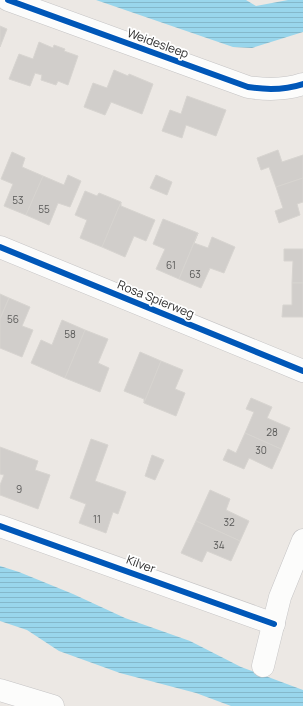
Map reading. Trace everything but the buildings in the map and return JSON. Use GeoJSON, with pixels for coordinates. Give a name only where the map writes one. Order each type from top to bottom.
{"type":"FeatureCollection","features":[{"type":"Feature","properties":{"kind":"street","name":"Weidesleep"},"geometry":{"type":"LineString","coordinates":[[8,0],[248,87],[266,90],[293,87],[303,84]]}},
{"type":"Feature","properties":{"kind":"street","name":"Rosa Spierweg"},"geometry":{"type":"LineString","coordinates":[[0,246],[303,371]]}},
{"type":"Feature","properties":{"kind":"street","name":"Kilver"},"geometry":{"type":"LineString","coordinates":[[0,526],[274,624]]}},
{"type":"Feature","properties":{"kind":"street"},"geometry":{"type":"LineString","coordinates":[[263,666],[280,597],[303,540]]}},
{"type":"Feature","properties":{"kind":"street"},"geometry":{"type":"LineString","coordinates":[[0,690],[53,706]]}},
{"type":"Feature","properties":{"kind":"water"},"geometry":{"type":"Polygon","coordinates":[[[96,0],[246,0],[256,6],[288,0],[303,0],[303,32],[252,48],[233,47],[96,0]]]}},
{"type":"Feature","properties":{"kind":"water"},"geometry":{"type":"Polygon","coordinates":[[[0,566],[19,572],[73,594],[125,618],[190,641],[241,667],[303,690],[303,706],[231,706],[196,693],[120,673],[59,651],[27,630],[0,621],[0,566]]]}},
{"type":"Feature","properties":{"kind":"cycle path"},"geometry":{"type":"LineString","coordinates":[[8,0],[248,87],[276,89],[303,84]]}},
{"type":"Feature","properties":{"kind":"cycle path"},"geometry":{"type":"LineString","coordinates":[[0,247],[303,371]]}},
{"type":"Feature","properties":{"kind":"cycle path"},"geometry":{"type":"LineString","coordinates":[[0,526],[274,624]]}}]}
